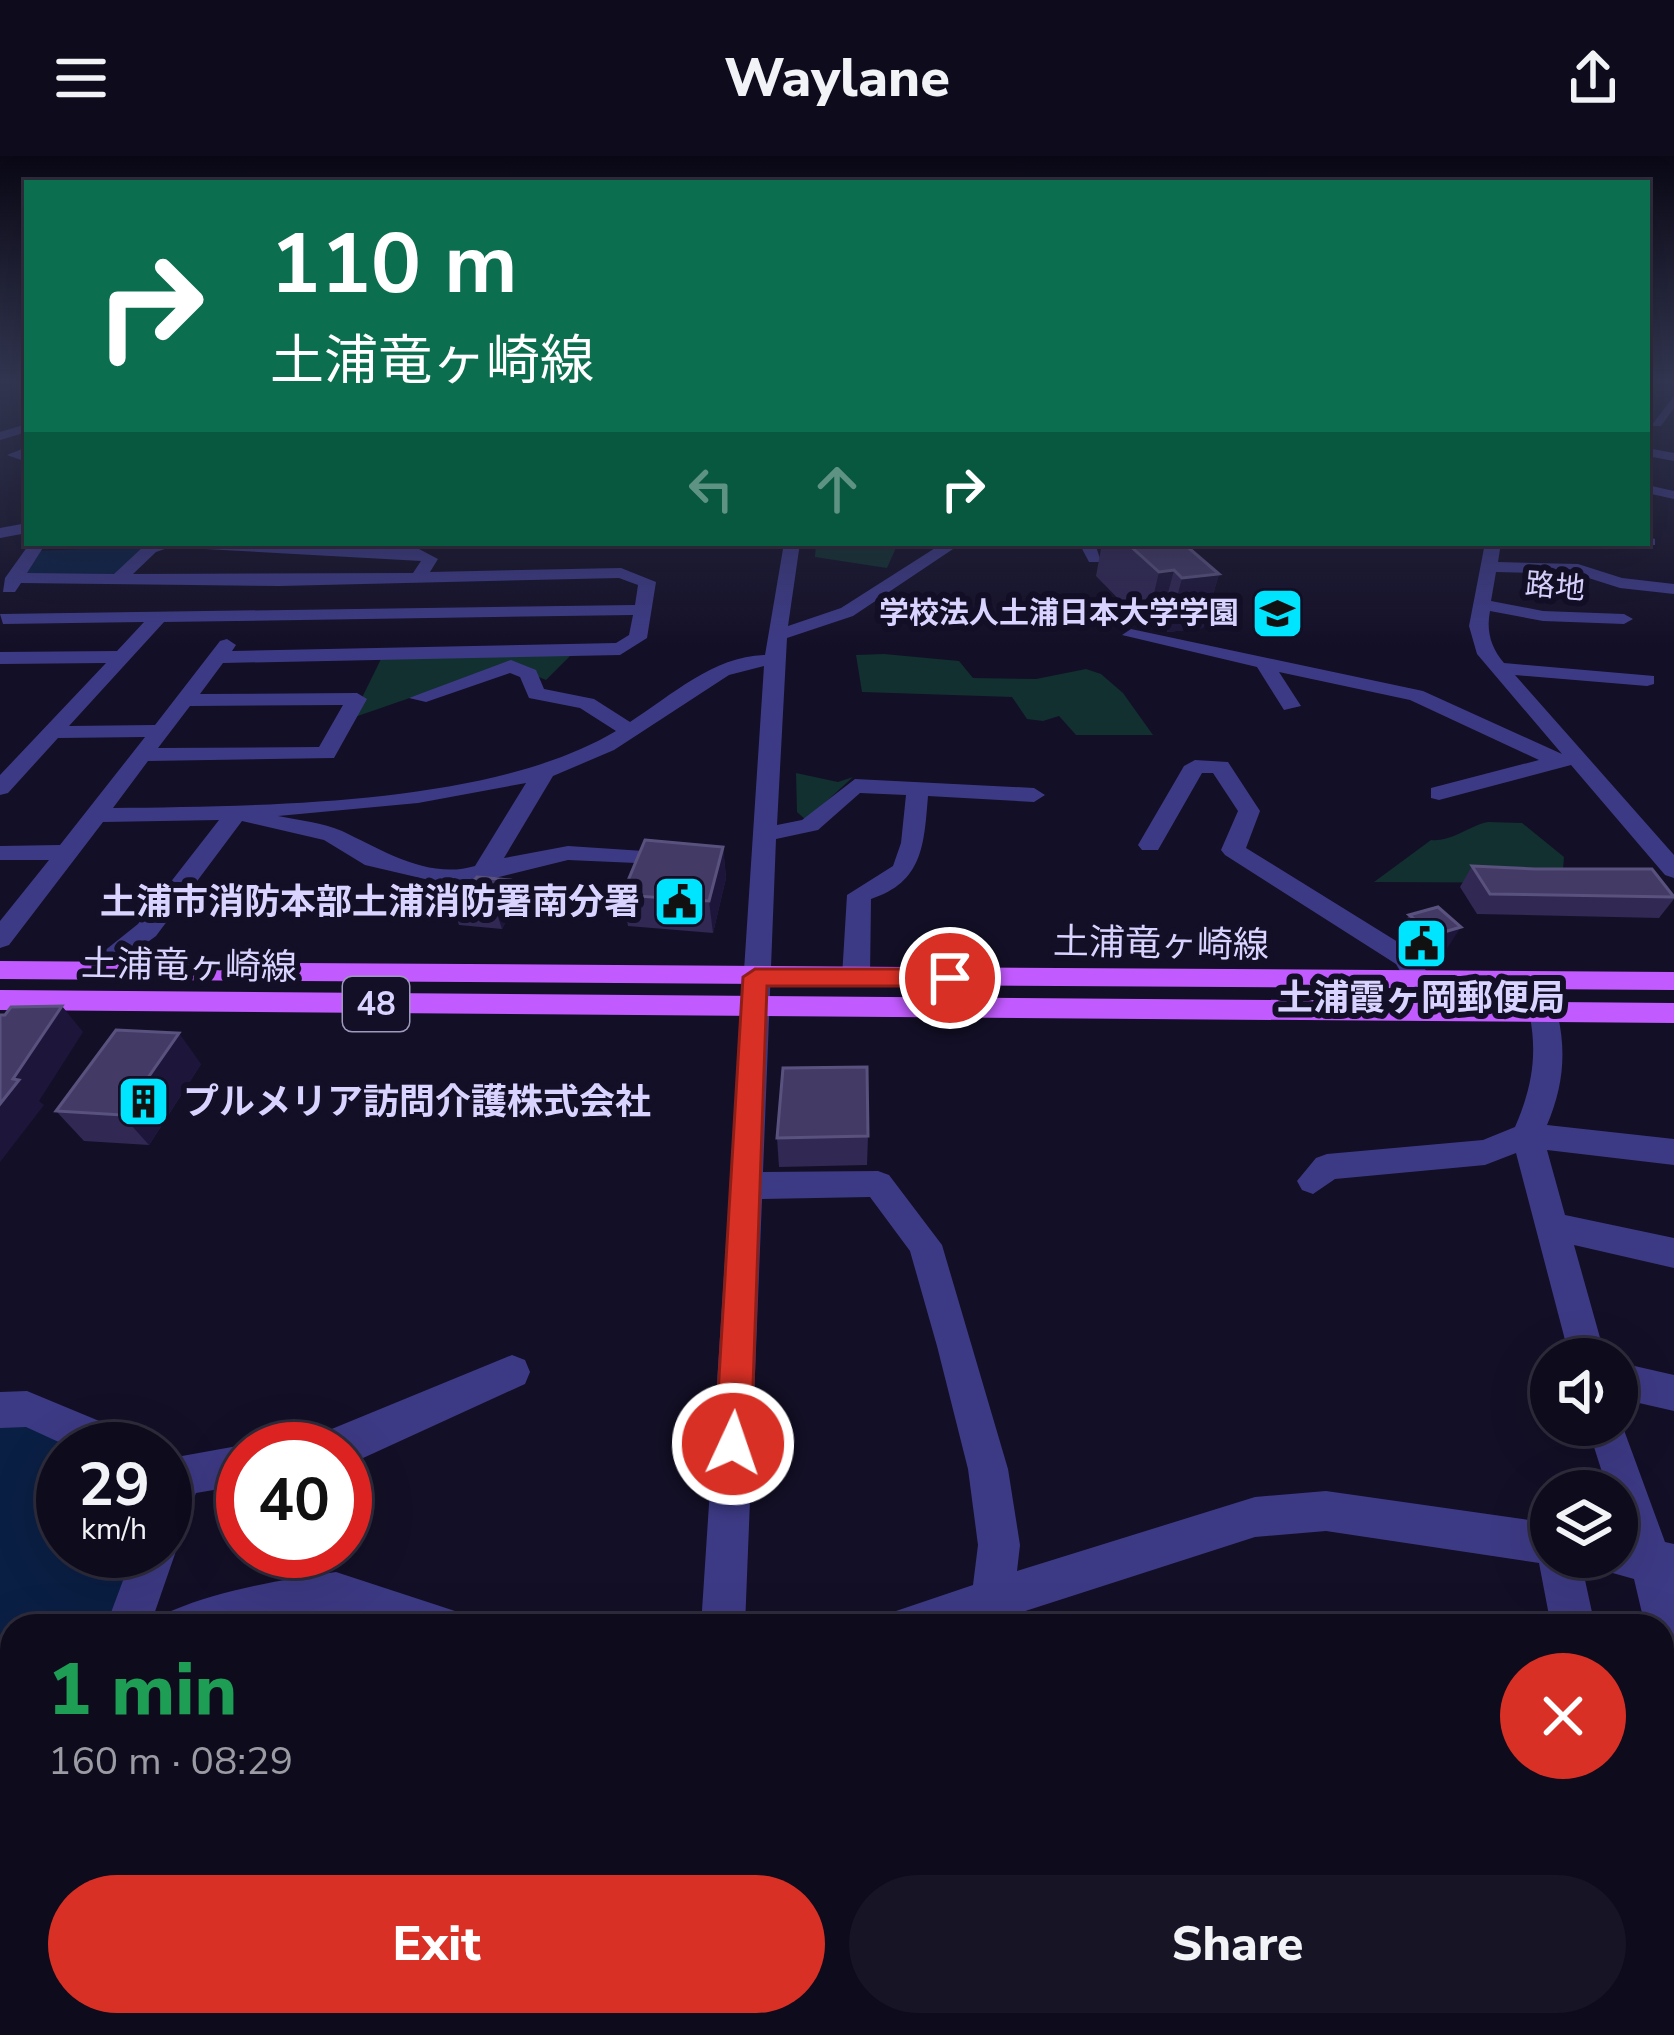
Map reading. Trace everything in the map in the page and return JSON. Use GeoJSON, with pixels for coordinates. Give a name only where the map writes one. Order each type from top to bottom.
{"type":"FeatureCollection","features":[{"type":"Feature","properties":{"kind":"main road","name":"土浦竜ヶ崎線"},"geometry":{"type":"LineString","coordinates":[[0,970],[1438,1011],[1674,1013]]}},
{"type":"Feature","properties":{"kind":"main road","name":"土浦竜ヶ崎線"},"geometry":{"type":"LineString","coordinates":[[0,1000],[754,993],[856,977],[1674,981]]}},
{"type":"Feature","properties":{"kind":"street"},"geometry":{"type":"LineString","coordinates":[[36,546],[14,578],[2,624],[640,610]]}},
{"type":"Feature","properties":{"kind":"street"},"geometry":{"type":"LineString","coordinates":[[116,581],[150,549],[161,546]]}},
{"type":"Feature","properties":{"kind":"street"},"geometry":{"type":"LineString","coordinates":[[230,546],[418,554],[430,560],[418,578]]}},
{"type":"Feature","properties":{"kind":"street"},"geometry":{"type":"LineString","coordinates":[[724,1614],[774,660],[791,546]]}},
{"type":"Feature","properties":{"kind":"street"},"geometry":{"type":"LineString","coordinates":[[776,634],[800,632],[840,615],[950,546]]}},
{"type":"Feature","properties":{"kind":"street"},"geometry":{"type":"LineString","coordinates":[[1492,546],[1479,636],[1496,668],[1568,760],[1674,870]]}},
{"type":"Feature","properties":{"kind":"street"},"geometry":{"type":"LineString","coordinates":[[0,939],[302,551]]}},
{"type":"Feature","properties":{"kind":"street"},"geometry":{"type":"LineString","coordinates":[[1489,567],[1578,569],[1620,584],[1674,589]]}},
{"type":"Feature","properties":{"kind":"street"},"geometry":{"type":"LineString","coordinates":[[14,578],[279,581],[621,574],[647,583],[638,638],[603,674],[536,694],[529,674],[511,667],[419,698]]}},
{"type":"Feature","properties":{"kind":"street","name":"路地"},"geometry":{"type":"LineString","coordinates":[[1482,604],[1544,616],[1624,619]]}},
{"type":"Feature","properties":{"kind":"street"},"geometry":{"type":"LineString","coordinates":[[0,788],[160,617]]}},
{"type":"Feature","properties":{"kind":"street"},"geometry":{"type":"LineString","coordinates":[[1131,635],[1416,695],[1568,760]]}},
{"type":"Feature","properties":{"kind":"street"},"geometry":{"type":"LineString","coordinates":[[0,658],[119,657]]}},
{"type":"Feature","properties":{"kind":"street"},"geometry":{"type":"LineString","coordinates":[[218,658],[603,674]]}},
{"type":"Feature","properties":{"kind":"street"},"geometry":{"type":"LineString","coordinates":[[95,815],[236,813],[394,797],[543,774],[628,732],[722,671],[746,661],[774,660]]}},
{"type":"Feature","properties":{"kind":"street"},"geometry":{"type":"LineString","coordinates":[[1266,667],[1291,706]]}},
{"type":"Feature","properties":{"kind":"street"},"geometry":{"type":"LineString","coordinates":[[1496,668],[1647,680]]}},
{"type":"Feature","properties":{"kind":"street"},"geometry":{"type":"LineString","coordinates":[[603,674],[607,710],[628,732]]}},
{"type":"Feature","properties":{"kind":"street"},"geometry":{"type":"LineString","coordinates":[[141,755],[326,753],[357,699],[185,700]]}},
{"type":"Feature","properties":{"kind":"street"},"geometry":{"type":"LineString","coordinates":[[53,732],[160,731]]}},
{"type":"Feature","properties":{"kind":"street"},"geometry":{"type":"LineString","coordinates":[[1439,793],[1568,760]]}},
{"type":"Feature","properties":{"kind":"street"},"geometry":{"type":"LineString","coordinates":[[1150,845],[1195,766],[1220,766],[1250,811],[1233,850],[1406,958],[1438,1011]]}},
{"type":"Feature","properties":{"kind":"street"},"geometry":{"type":"LineString","coordinates":[[483,873],[543,774]]}},
{"type":"Feature","properties":{"kind":"street"},"geometry":{"type":"LineString","coordinates":[[764,835],[810,825],[855,786],[1034,795]]}},
{"type":"Feature","properties":{"kind":"street"},"geometry":{"type":"LineString","coordinates":[[856,977],[859,895],[888,888],[909,865],[918,789]]}},
{"type":"Feature","properties":{"kind":"street"},"geometry":{"type":"LineString","coordinates":[[236,813],[332,836],[373,860],[459,879],[526,859],[568,853],[689,861]]}},
{"type":"Feature","properties":{"kind":"street"},"geometry":{"type":"LineString","coordinates":[[97,970],[147,930],[236,813]]}},
{"type":"Feature","properties":{"kind":"street"},"geometry":{"type":"LineString","coordinates":[[0,854],[66,851]]}},
{"type":"Feature","properties":{"kind":"street"},"geometry":{"type":"LineString","coordinates":[[1543,1012],[1549,1038],[1546,1091],[1527,1135],[1582,1338]]}},
{"type":"Feature","properties":{"kind":"street"},"geometry":{"type":"LineString","coordinates":[[1313,1181],[1327,1167],[1485,1152],[1527,1135],[1674,1152]]}},
{"type":"Feature","properties":{"kind":"street"},"geometry":{"type":"LineString","coordinates":[[748,1186],[878,1184],[926,1245],[988,1469],[999,1544],[992,1600]]}},
{"type":"Feature","properties":{"kind":"street"},"geometry":{"type":"LineString","coordinates":[[1551,1226],[1674,1253]]}},
{"type":"Feature","properties":{"kind":"street"},"geometry":{"type":"LineString","coordinates":[[372,1435],[512,1372]]}},
{"type":"Feature","properties":{"kind":"street"},"geometry":{"type":"LineString","coordinates":[[1638,1385],[1674,1393]]}},
{"type":"Feature","properties":{"kind":"street"},"geometry":{"type":"LineString","coordinates":[[0,1410],[27,1409],[57,1422]]}},
{"type":"Feature","properties":{"kind":"street"},"geometry":{"type":"LineString","coordinates":[[1612,1446],[1662,1614]]}},
{"type":"Feature","properties":{"kind":"street"},"geometry":{"type":"LineString","coordinates":[[948,1614],[1255,1517],[1326,1511],[1530,1541]]}},
{"type":"Feature","properties":{"kind":"street"},"geometry":{"type":"LineString","coordinates":[[132,1614],[145,1578]]}},
{"type":"Feature","properties":{"kind":"street"},"geometry":{"type":"LineString","coordinates":[[1564,1578],[1571,1614]]}},
{"type":"Feature","properties":{"kind":"street"},"geometry":{"type":"LineString","coordinates":[[231,1614],[336,1593],[402,1614]]}},
{"type":"Feature","properties":{"kind":"green space"},"geometry":{"type":"Polygon","coordinates":[[[816,546],[897,546],[887,568],[815,557],[816,546]]]}},
{"type":"Feature","properties":{"kind":"green space"},"geometry":{"type":"Polygon","coordinates":[[[571,655],[546,680],[508,664],[352,718],[381,659],[571,655]]]}},
{"type":"Feature","properties":{"kind":"green space"},"geometry":{"type":"Polygon","coordinates":[[[856,655],[959,661],[973,678],[1036,679],[1086,669],[1101,674],[1123,693],[1153,735],[1076,735],[1059,716],[1027,719],[1012,697],[862,692],[856,655]]]}},
{"type":"Feature","properties":{"kind":"green space"},"geometry":{"type":"Polygon","coordinates":[[[796,773],[838,782],[853,777],[806,820],[797,812],[796,773]]]}},
{"type":"Feature","properties":{"kind":"green space"},"geometry":{"type":"Polygon","coordinates":[[[1488,822],[1522,823],[1564,857],[1562,883],[1374,882],[1431,840],[1488,822]]]}},
{"type":"Feature","properties":{"kind":"water"},"geometry":{"type":"Polygon","coordinates":[[[153,546],[114,579],[19,576],[35,551],[153,546]]]}},
{"type":"Feature","properties":{"kind":"water"},"geometry":{"type":"Polygon","coordinates":[[[0,1423],[36,1430],[36,1578],[134,1578],[120,1614],[0,1614],[0,1423]]]}},
{"type":"Feature","properties":{"kind":"building"},"geometry":{"type":"Polygon","coordinates":[[[1130,546],[1186,546],[1219,574],[1182,578],[1174,570],[1159,572],[1130,546]]]}},
{"type":"Feature","properties":{"kind":"building"},"geometry":{"type":"Polygon","coordinates":[[[645,840],[723,847],[709,901],[622,895],[645,840]]]}},
{"type":"Feature","properties":{"kind":"building"},"geometry":{"type":"Polygon","coordinates":[[[1472,866],[1652,869],[1674,897],[1490,894],[1472,866]]]}},
{"type":"Feature","properties":{"kind":"building"},"geometry":{"type":"Polygon","coordinates":[[[477,877],[510,880],[495,908],[452,904],[477,877]]]}},
{"type":"Feature","properties":{"kind":"building"},"geometry":{"type":"Polygon","coordinates":[[[1438,907],[1461,927],[1434,935],[1409,915],[1438,907]]]}},
{"type":"Feature","properties":{"kind":"building"},"geometry":{"type":"Polygon","coordinates":[[[62,1006],[0,1104],[0,1015],[11,1007],[62,1006]]]}},
{"type":"Feature","properties":{"kind":"building"},"geometry":{"type":"Polygon","coordinates":[[[116,1030],[179,1033],[122,1115],[56,1111],[116,1030]]]}},
{"type":"Feature","properties":{"kind":"building"},"geometry":{"type":"Polygon","coordinates":[[[867,1067],[868,1136],[777,1138],[783,1068],[867,1067]]]}},
{"type":"Feature","properties":{"kind":"place","name":"学校法人土浦日本大学学園"},"geometry":{"type":"Point","coordinates":[1278,613]}},
{"type":"Feature","properties":{"kind":"place","name":"土浦市消防本部土浦消防署南分署"},"geometry":{"type":"Point","coordinates":[679,902]}},
{"type":"Feature","properties":{"kind":"place","name":"土浦霞ヶ岡郵便局"},"geometry":{"type":"Point","coordinates":[1421,943]}},
{"type":"Feature","properties":{"kind":"place","name":"プルメリア訪問介護株式会社"},"geometry":{"type":"Point","coordinates":[144,1102]}},
{"type":"Feature","properties":{"kind":"route"},"geometry":{"type":"LineString","coordinates":[[733,1444],[755,977],[950,978]]}}]}
